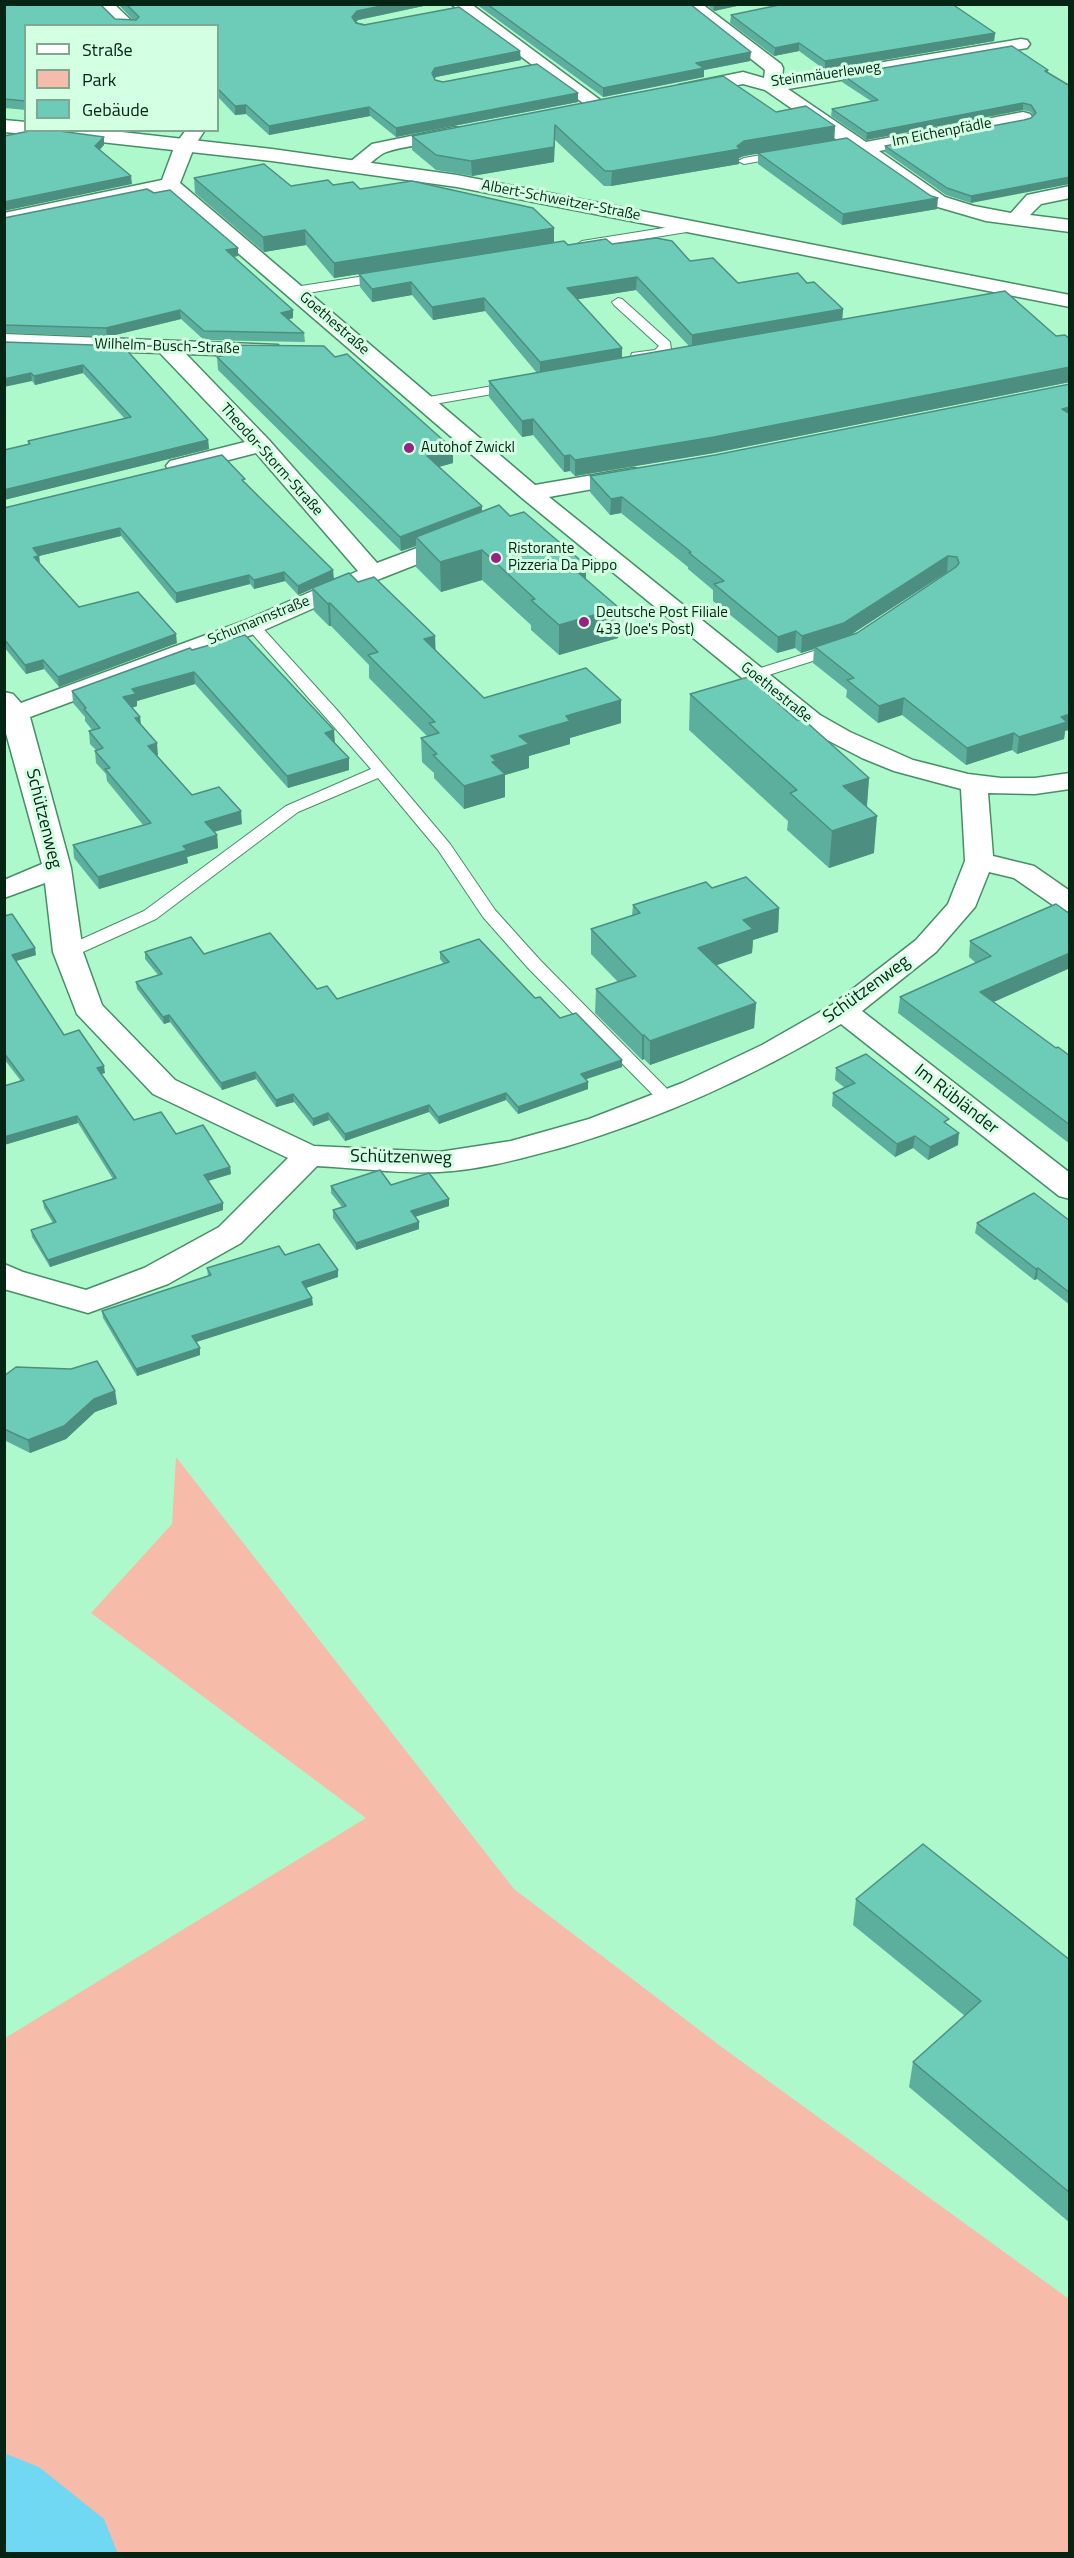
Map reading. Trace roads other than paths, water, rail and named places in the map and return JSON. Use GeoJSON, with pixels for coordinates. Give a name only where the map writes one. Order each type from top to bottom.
{"type":"FeatureCollection","features":[{"type":"Feature","properties":{"kind":"street"},"geometry":{"type":"LineString","coordinates":[[103,4],[126,24]]}},
{"type":"Feature","properties":{"kind":"street"},"geometry":{"type":"LineString","coordinates":[[690,4],[774,68],[772,86]]}},
{"type":"Feature","properties":{"kind":"street"},"geometry":{"type":"LineString","coordinates":[[440,11],[460,6],[598,105]]}},
{"type":"Feature","properties":{"kind":"street"},"geometry":{"type":"LineString","coordinates":[[710,19],[731,15]]}},
{"type":"Feature","properties":{"kind":"street","name":"Steinmäuerleweg"},"geometry":{"type":"LineString","coordinates":[[664,93],[743,78],[772,86],[1021,45]]}},
{"type":"Feature","properties":{"kind":"street"},"geometry":{"type":"LineString","coordinates":[[519,68],[540,64]]}},
{"type":"Feature","properties":{"kind":"street","name":"Im Eichenpfädle"},"geometry":{"type":"LineString","coordinates":[[772,86],[849,146],[938,201],[961,210],[1070,226]]}},
{"type":"Feature","properties":{"kind":"street"},"geometry":{"type":"LineString","coordinates":[[575,109],[620,101]]}},
{"type":"Feature","properties":{"kind":"street","name":"Im Eichenpfädle"},"geometry":{"type":"LineString","coordinates":[[849,146],[1023,118]]}},
{"type":"Feature","properties":{"kind":"street"},"geometry":{"type":"LineString","coordinates":[[4,126],[24,128]]}},
{"type":"Feature","properties":{"kind":"street"},"geometry":{"type":"LineString","coordinates":[[355,166],[379,148],[471,130]]}},
{"type":"Feature","properties":{"kind":"street","name":"Albert-Schweitzer-Straße"},"geometry":{"type":"LineString","coordinates":[[83,132],[191,138],[522,192],[1070,301]]}},
{"type":"Feature","properties":{"kind":"street"},"geometry":{"type":"LineString","coordinates":[[4,219],[170,184],[191,138]]}},
{"type":"Feature","properties":{"kind":"street","name":"Goethestraße"},"geometry":{"type":"LineString","coordinates":[[170,184],[417,396],[533,505],[811,722],[851,744],[919,771],[974,784],[1015,787],[1070,781]]}},
{"type":"Feature","properties":{"kind":"street"},"geometry":{"type":"LineString","coordinates":[[1016,219],[1034,199],[1070,192]]}},
{"type":"Feature","properties":{"kind":"street","name":"Wilhelm-Busch-Straße"},"geometry":{"type":"LineString","coordinates":[[4,341],[296,351]]}},
{"type":"Feature","properties":{"kind":"street","name":"Theodor-Storm-Straße"},"geometry":{"type":"LineString","coordinates":[[168,348],[261,446],[373,573]]}},
{"type":"Feature","properties":{"kind":"street"},"geometry":{"type":"LineString","coordinates":[[331,351],[366,352]]}},
{"type":"Feature","properties":{"kind":"street"},"geometry":{"type":"LineString","coordinates":[[160,470],[261,446]]}},
{"type":"Feature","properties":{"kind":"street"},"geometry":{"type":"LineString","coordinates":[[533,505],[657,472]]}},
{"type":"Feature","properties":{"kind":"street","name":"Schumannstraße"},"geometry":{"type":"LineString","coordinates":[[8,711],[253,626],[373,573],[480,532]]}},
{"type":"Feature","properties":{"kind":"street","name":"Schützenweg"},"geometry":{"type":"LineString","coordinates":[[8,711],[57,868],[68,952],[88,1008],[164,1087],[309,1156],[439,1162],[513,1151],[600,1126],[668,1100],[773,1052],[843,1011],[933,938],[961,906],[979,861],[974,784]]}},
{"type":"Feature","properties":{"kind":"street"},"geometry":{"type":"LineString","coordinates":[[979,861],[1024,872],[1070,904]]}},
{"type":"Feature","properties":{"kind":"street"},"geometry":{"type":"LineString","coordinates":[[4,890],[57,868]]}},
{"type":"Feature","properties":{"kind":"street","name":"Im Rübländer"},"geometry":{"type":"LineString","coordinates":[[843,1011],[1070,1189]]}},
{"type":"Feature","properties":{"kind":"street"},"geometry":{"type":"LineString","coordinates":[[4,1275],[11,1280],[88,1302],[156,1276],[230,1235],[309,1156]]}},
{"type":"Feature","properties":{"kind":"lane"},"geometry":{"type":"LineString","coordinates":[[744,161],[801,152]]}},
{"type":"Feature","properties":{"kind":"lane"},"geometry":{"type":"LineString","coordinates":[[566,248],[695,227]]}},
{"type":"Feature","properties":{"kind":"lane"},"geometry":{"type":"LineString","coordinates":[[295,291],[401,274]]}},
{"type":"Feature","properties":{"kind":"lane"},"geometry":{"type":"LineString","coordinates":[[1001,301],[1036,294]]}},
{"type":"Feature","properties":{"kind":"lane"},"geometry":{"type":"LineString","coordinates":[[618,302],[665,345],[665,349],[659,352],[629,362],[679,357]]}},
{"type":"Feature","properties":{"kind":"lane"},"geometry":{"type":"LineString","coordinates":[[417,396],[527,380]]}},
{"type":"Feature","properties":{"kind":"lane"},"geometry":{"type":"LineString","coordinates":[[253,626],[444,847],[489,913],[534,964],[668,1100]]}},
{"type":"Feature","properties":{"kind":"lane"},"geometry":{"type":"LineString","coordinates":[[753,675],[849,645]]}},
{"type":"Feature","properties":{"kind":"lane"},"geometry":{"type":"LineString","coordinates":[[68,952],[150,915],[292,809],[380,771]]}},
{"type":"Feature","properties":{"kind":"waterway"},"geometry":{"type":"LineString","coordinates":[[4,2501],[68,2554]]}},
{"type":"Feature","properties":{"kind":"place","name":"Autohof Zwickl"},"geometry":{"type":"Point","coordinates":[409,448]}},
{"type":"Feature","properties":{"kind":"place","name":"Ristorante Pizzeria Da Pippo"},"geometry":{"type":"Point","coordinates":[496,558]}},
{"type":"Feature","properties":{"kind":"place","name":"Deutsche Post Filiale 433 (Joe's Post)"},"geometry":{"type":"Point","coordinates":[584,622]}}]}
